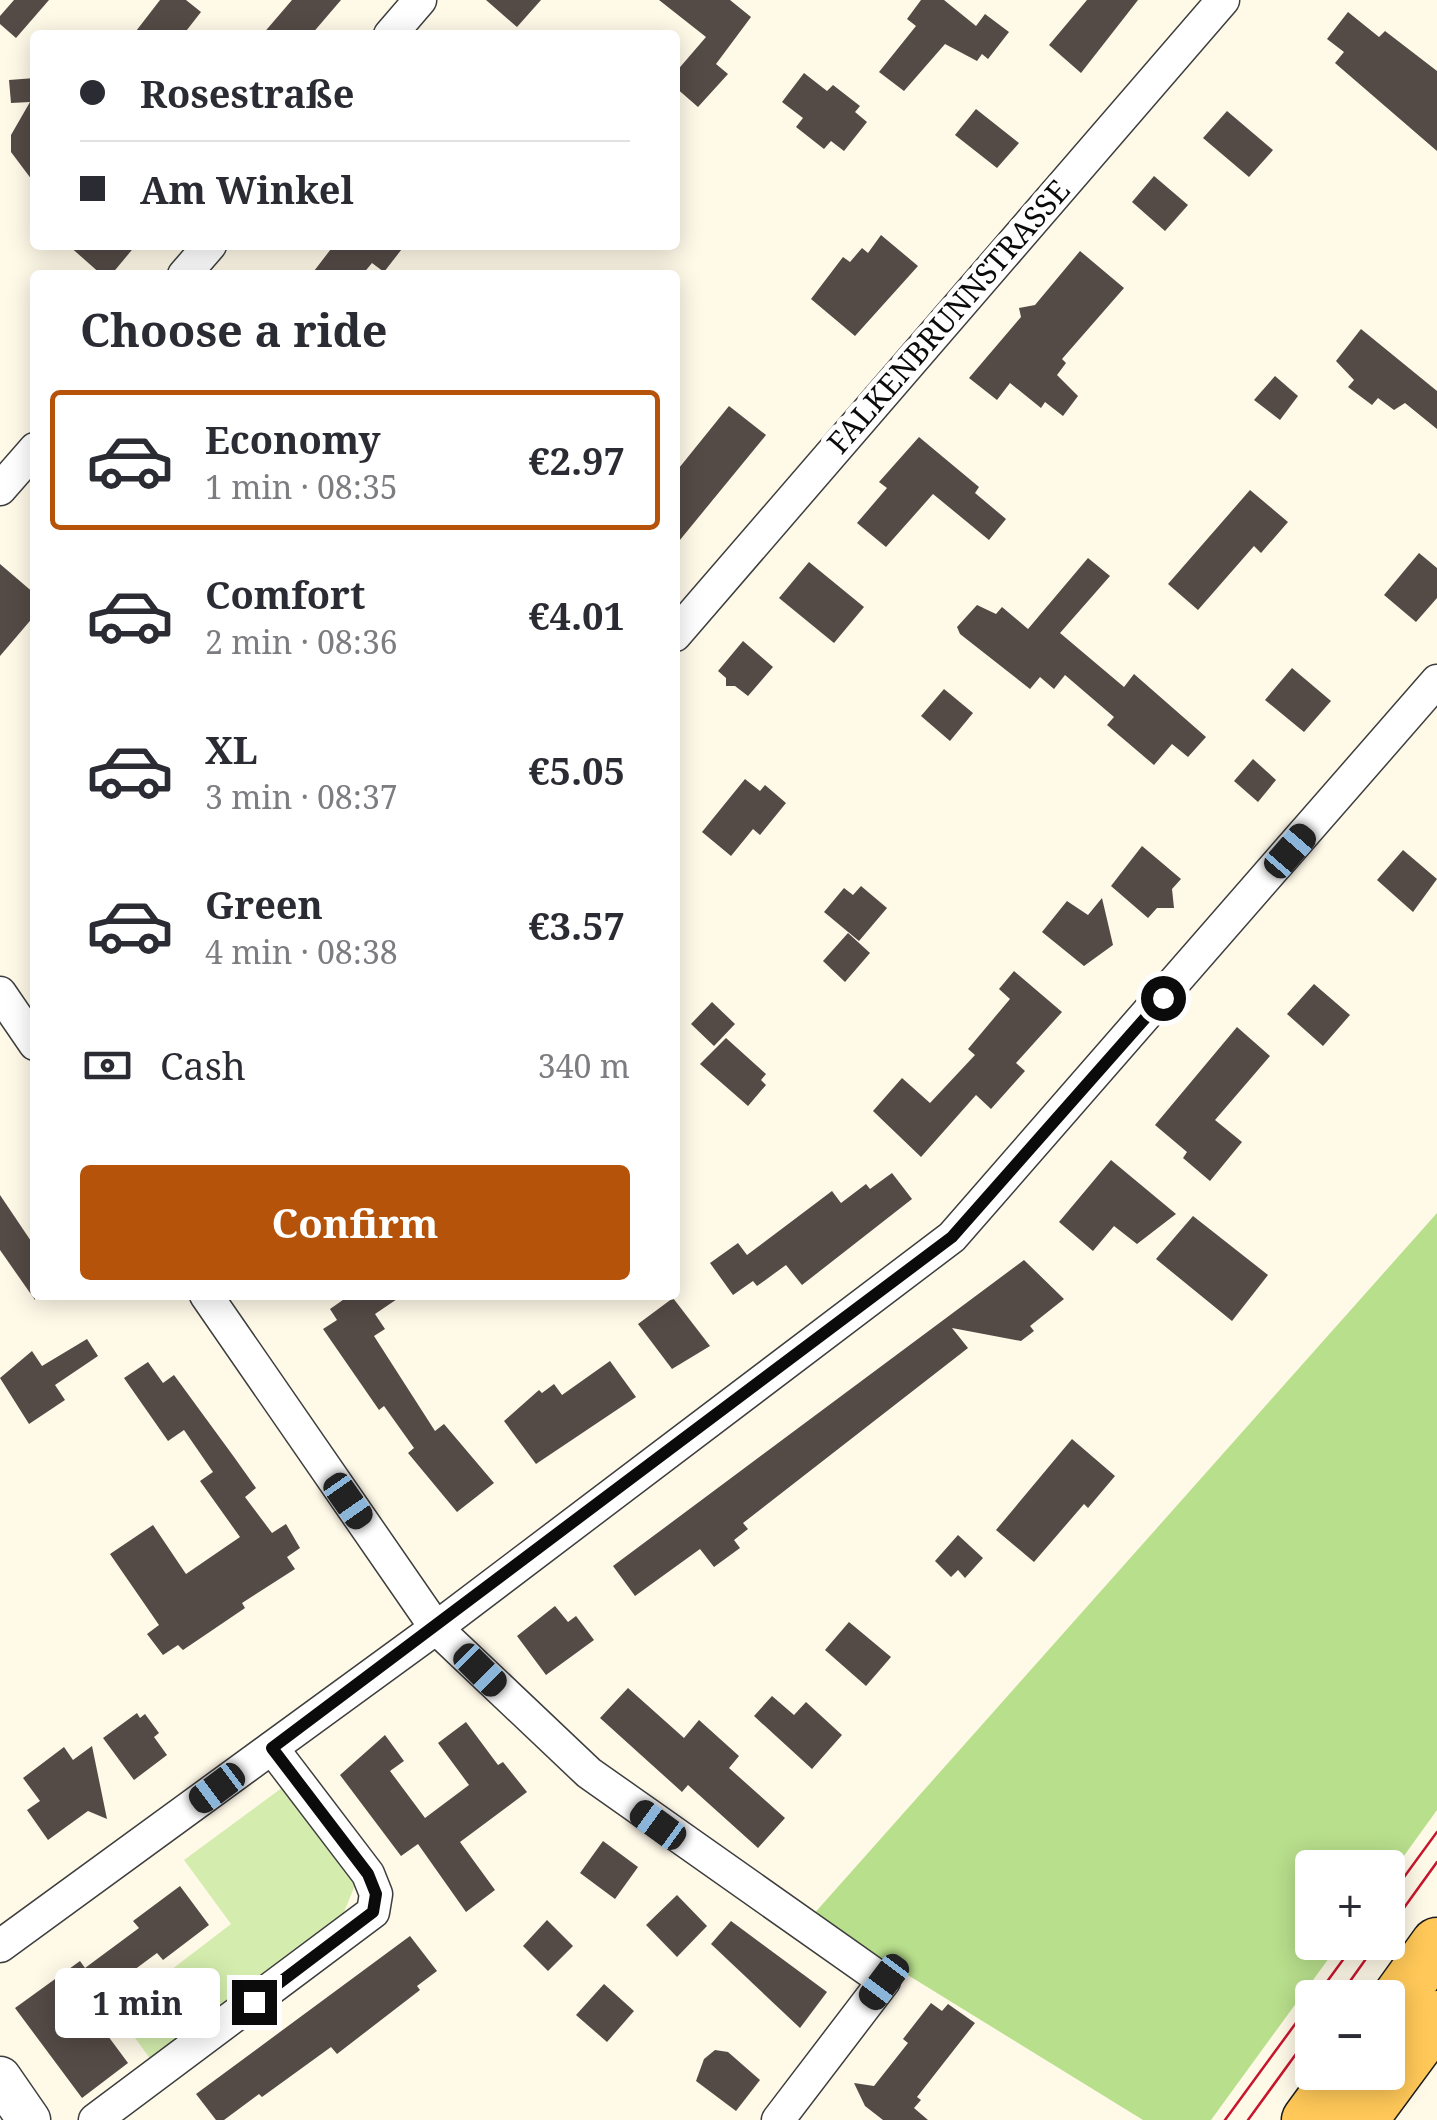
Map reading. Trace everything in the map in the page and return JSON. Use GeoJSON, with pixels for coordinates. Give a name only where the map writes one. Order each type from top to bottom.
{"type":"FeatureCollection","features":[{"type":"Feature","properties":{"kind":"main road"},"geometry":{"type":"LineString","coordinates":[[1405,1988],[1437,1944]]}},
{"type":"Feature","properties":{"kind":"main road"},"geometry":{"type":"LineString","coordinates":[[1361,2120],[1437,2017]]}},
{"type":"Feature","properties":{"kind":"main road"},"geometry":{"type":"LineString","coordinates":[[1308,2120],[1330,2090]]}},
{"type":"Feature","properties":{"kind":"street"},"geometry":{"type":"LineString","coordinates":[[394,30],[420,0]]}},
{"type":"Feature","properties":{"kind":"street","name":"FALKENBRUNNSTRASSE"},"geometry":{"type":"LineString","coordinates":[[680,629],[1223,0]]}},
{"type":"Feature","properties":{"kind":"street"},"geometry":{"type":"LineString","coordinates":[[188,270],[206,250]]}},
{"type":"Feature","properties":{"kind":"street"},"geometry":{"type":"LineString","coordinates":[[0,490],[30,455]]}},
{"type":"Feature","properties":{"kind":"street"},"geometry":{"type":"LineString","coordinates":[[0,1946],[436,1628],[952,1237],[1437,681]]}},
{"type":"Feature","properties":{"kind":"street"},"geometry":{"type":"LineString","coordinates":[[0,994],[30,1037]]}},
{"type":"Feature","properties":{"kind":"street"},"geometry":{"type":"LineString","coordinates":[[209,1300],[436,1628],[602,1784],[884,1982],[778,2120]]}},
{"type":"Feature","properties":{"kind":"street"},"geometry":{"type":"LineString","coordinates":[[96,2120],[373,1912],[376,1894],[368,1874],[272,1748]]}},
{"type":"Feature","properties":{"kind":"street"},"geometry":{"type":"LineString","coordinates":[[0,2078],[29,2120]]}},
{"type":"Feature","properties":{"kind":"green space"},"geometry":{"type":"Polygon","coordinates":[[[1437,1213],[1437,1810],[1405,1854],[1405,1850],[1295,1850],[1295,1960],[1328,1960],[1313,1980],[1295,1980],[1295,2005],[1211,2120],[1143,2120],[812,1916],[1437,1213]]]}},
{"type":"Feature","properties":{"kind":"green space"},"geometry":{"type":"Polygon","coordinates":[[[283,1787],[356,1883],[344,1912],[271,1976],[154,2064],[116,2012],[231,1924],[184,1860],[283,1787]]]}},
{"type":"Feature","properties":{"kind":"building"},"geometry":{"type":"Polygon","coordinates":[[[14,0],[49,0],[16,38],[0,24],[0,16],[14,0]]]}},
{"type":"Feature","properties":{"kind":"building"},"geometry":{"type":"Polygon","coordinates":[[[160,0],[186,0],[201,12],[187,30],[137,30],[160,0]]]}},
{"type":"Feature","properties":{"kind":"building"},"geometry":{"type":"Polygon","coordinates":[[[292,0],[341,0],[315,30],[266,30],[292,0]]]}},
{"type":"Feature","properties":{"kind":"building"},"geometry":{"type":"Polygon","coordinates":[[[486,0],[541,0],[517,27],[486,0]]]}},
{"type":"Feature","properties":{"kind":"building"},"geometry":{"type":"Polygon","coordinates":[[[659,0],[730,0],[751,17],[716,64],[728,74],[698,107],[680,91],[680,67],[706,37],[659,0]]]}},
{"type":"Feature","properties":{"kind":"building"},"geometry":{"type":"Polygon","coordinates":[[[921,0],[944,0],[976,26],[985,14],[1009,32],[988,59],[982,54],[977,61],[945,44],[904,91],[879,72],[916,26],[907,19],[921,0]]]}},
{"type":"Feature","properties":{"kind":"building"},"geometry":{"type":"Polygon","coordinates":[[[1087,0],[1138,0],[1081,73],[1049,45],[1087,0]]]}},
{"type":"Feature","properties":{"kind":"building"},"geometry":{"type":"Polygon","coordinates":[[[1348,12],[1379,37],[1385,31],[1437,71],[1437,151],[1335,63],[1344,52],[1327,39],[1348,12]]]}},
{"type":"Feature","properties":{"kind":"building"},"geometry":{"type":"Polygon","coordinates":[[[804,73],[827,91],[833,85],[860,106],[855,112],[867,122],[844,151],[831,141],[824,149],[796,127],[803,118],[782,102],[804,73]]]}},
{"type":"Feature","properties":{"kind":"building"},"geometry":{"type":"Polygon","coordinates":[[[30,78],[30,102],[11,103],[9,80],[30,78]]]}},
{"type":"Feature","properties":{"kind":"building"},"geometry":{"type":"Polygon","coordinates":[[[30,102],[30,177],[11,152],[11,135],[30,102]]]}},
{"type":"Feature","properties":{"kind":"building"},"geometry":{"type":"Polygon","coordinates":[[[976,109],[1019,143],[997,168],[955,135],[976,109]]]}},
{"type":"Feature","properties":{"kind":"building"},"geometry":{"type":"Polygon","coordinates":[[[1227,111],[1273,150],[1249,177],[1203,138],[1227,111]]]}},
{"type":"Feature","properties":{"kind":"building"},"geometry":{"type":"Polygon","coordinates":[[[1154,176],[1188,205],[1165,231],[1132,202],[1154,176]]]}},
{"type":"Feature","properties":{"kind":"building"},"geometry":{"type":"Polygon","coordinates":[[[881,235],[918,266],[855,336],[811,299],[843,257],[850,262],[862,248],[868,253],[881,235]]]}},
{"type":"Feature","properties":{"kind":"building"},"geometry":{"type":"Polygon","coordinates":[[[74,250],[132,250],[115,270],[96,270],[74,250]]]}},
{"type":"Feature","properties":{"kind":"building"},"geometry":{"type":"Polygon","coordinates":[[[330,250],[401,250],[386,270],[372,263],[366,270],[315,270],[330,250]]]}},
{"type":"Feature","properties":{"kind":"building"},"geometry":{"type":"Polygon","coordinates":[[[1080,251],[1124,288],[1062,359],[1066,363],[1057,375],[1078,396],[1063,416],[1045,402],[1041,408],[1010,383],[997,400],[969,378],[1021,317],[1019,308],[1035,305],[1080,251]]]}},
{"type":"Feature","properties":{"kind":"building"},"geometry":{"type":"Polygon","coordinates":[[[1361,329],[1437,391],[1437,429],[1405,403],[1394,410],[1378,398],[1372,405],[1348,387],[1354,380],[1336,361],[1361,329]]]}},
{"type":"Feature","properties":{"kind":"building"},"geometry":{"type":"Polygon","coordinates":[[[1275,376],[1298,396],[1280,420],[1254,400],[1275,376]]]}},
{"type":"Feature","properties":{"kind":"building"},"geometry":{"type":"Polygon","coordinates":[[[729,406],[766,435],[680,540],[680,467],[729,406]]]}},
{"type":"Feature","properties":{"kind":"building"},"geometry":{"type":"Polygon","coordinates":[[[919,437],[979,487],[975,493],[1006,519],[989,540],[933,494],[886,547],[857,523],[887,488],[879,482],[919,437]]]}},
{"type":"Feature","properties":{"kind":"building"},"geometry":{"type":"Polygon","coordinates":[[[1250,490],[1288,522],[1261,553],[1254,546],[1198,610],[1168,584],[1250,490]]]}},
{"type":"Feature","properties":{"kind":"building"},"geometry":{"type":"Polygon","coordinates":[[[1419,553],[1437,568],[1437,598],[1416,622],[1384,595],[1419,553]]]}},
{"type":"Feature","properties":{"kind":"building"},"geometry":{"type":"Polygon","coordinates":[[[1088,558],[1110,576],[1060,633],[1124,687],[1134,674],[1206,737],[1188,757],[1172,744],[1154,765],[1107,725],[1114,717],[1065,675],[1054,689],[1040,677],[1030,689],[960,634],[957,627],[977,605],[996,614],[1002,607],[1028,629],[1088,558]]]}},
{"type":"Feature","properties":{"kind":"building"},"geometry":{"type":"Polygon","coordinates":[[[809,562],[864,607],[834,643],[779,598],[809,562]]]}},
{"type":"Feature","properties":{"kind":"building"},"geometry":{"type":"Polygon","coordinates":[[[0,564],[30,590],[30,621],[0,656],[0,564]]]}},
{"type":"Feature","properties":{"kind":"building"},"geometry":{"type":"Polygon","coordinates":[[[743,641],[773,667],[748,696],[735,686],[726,686],[726,678],[718,671],[743,641]]]}},
{"type":"Feature","properties":{"kind":"building"},"geometry":{"type":"Polygon","coordinates":[[[1292,668],[1331,701],[1304,732],[1265,700],[1292,668]]]}},
{"type":"Feature","properties":{"kind":"building"},"geometry":{"type":"Polygon","coordinates":[[[944,689],[973,713],[950,741],[921,716],[944,689]]]}},
{"type":"Feature","properties":{"kind":"building"},"geometry":{"type":"Polygon","coordinates":[[[1253,759],[1276,780],[1258,802],[1234,781],[1253,759]]]}},
{"type":"Feature","properties":{"kind":"building"},"geometry":{"type":"Polygon","coordinates":[[[745,779],[760,791],[765,785],[786,803],[760,835],[753,829],[731,856],[702,832],[745,779]]]}},
{"type":"Feature","properties":{"kind":"building"},"geometry":{"type":"Polygon","coordinates":[[[1142,846],[1181,879],[1172,889],[1174,908],[1157,908],[1148,918],[1111,886],[1142,846]]]}},
{"type":"Feature","properties":{"kind":"building"},"geometry":{"type":"Polygon","coordinates":[[[1403,850],[1437,879],[1413,912],[1377,880],[1403,850]]]}},
{"type":"Feature","properties":{"kind":"building"},"geometry":{"type":"Polygon","coordinates":[[[861,886],[887,908],[859,941],[824,912],[844,888],[853,895],[861,886]]]}},
{"type":"Feature","properties":{"kind":"building"},"geometry":{"type":"Polygon","coordinates":[[[1102,898],[1113,945],[1084,966],[1042,932],[1067,901],[1088,915],[1102,898]]]}},
{"type":"Feature","properties":{"kind":"building"},"geometry":{"type":"Polygon","coordinates":[[[848,933],[870,953],[845,982],[823,961],[848,933]]]}},
{"type":"Feature","properties":{"kind":"building"},"geometry":{"type":"Polygon","coordinates":[[[1014,971],[1062,1012],[1016,1063],[1025,1071],[991,1109],[976,1095],[921,1157],[873,1111],[902,1078],[930,1103],[975,1055],[968,1049],[1010,999],[999,989],[1014,971]]]}},
{"type":"Feature","properties":{"kind":"building"},"geometry":{"type":"Polygon","coordinates":[[[1314,984],[1350,1015],[1323,1046],[1287,1014],[1314,984]]]}},
{"type":"Feature","properties":{"kind":"building"},"geometry":{"type":"Polygon","coordinates":[[[712,1002],[735,1024],[714,1046],[691,1024],[712,1002]]]}},
{"type":"Feature","properties":{"kind":"building"},"geometry":{"type":"Polygon","coordinates":[[[1237,1027],[1270,1056],[1215,1120],[1242,1142],[1210,1181],[1183,1158],[1187,1152],[1155,1125],[1237,1027]]]}},
{"type":"Feature","properties":{"kind":"building"},"geometry":{"type":"Polygon","coordinates":[[[726,1038],[766,1074],[761,1080],[766,1085],[748,1106],[700,1064],[726,1038]]]}},
{"type":"Feature","properties":{"kind":"building"},"geometry":{"type":"Polygon","coordinates":[[[1111,1160],[1176,1214],[1137,1244],[1114,1226],[1093,1251],[1059,1222],[1111,1160]]]}},
{"type":"Feature","properties":{"kind":"building"},"geometry":{"type":"Polygon","coordinates":[[[892,1173],[912,1199],[802,1285],[786,1265],[757,1286],[753,1281],[733,1295],[710,1263],[738,1243],[747,1255],[832,1191],[841,1203],[866,1184],[870,1189],[892,1173]]]}},
{"type":"Feature","properties":{"kind":"building"},"geometry":{"type":"Polygon","coordinates":[[[0,1195],[30,1240],[30,1293],[0,1250],[0,1195]]]}},
{"type":"Feature","properties":{"kind":"building"},"geometry":{"type":"Polygon","coordinates":[[[1193,1216],[1268,1275],[1232,1321],[1156,1259],[1193,1216]]]}},
{"type":"Feature","properties":{"kind":"building"},"geometry":{"type":"Polygon","coordinates":[[[1024,1260],[1064,1299],[1030,1326],[1034,1331],[1021,1341],[952,1328],[968,1348],[743,1523],[748,1529],[734,1540],[740,1548],[714,1567],[700,1549],[635,1596],[613,1566],[1024,1260]]]}},
{"type":"Feature","properties":{"kind":"building"},"geometry":{"type":"Polygon","coordinates":[[[343,1300],[396,1300],[375,1314],[385,1329],[374,1336],[435,1431],[444,1424],[494,1483],[457,1512],[408,1453],[414,1448],[384,1406],[379,1410],[323,1329],[337,1320],[330,1309],[343,1300]]]}},
{"type":"Feature","properties":{"kind":"building"},"geometry":{"type":"Polygon","coordinates":[[[675,1300],[710,1346],[672,1369],[638,1324],[675,1300]]]}},
{"type":"Feature","properties":{"kind":"building"},"geometry":{"type":"Polygon","coordinates":[[[87,1339],[98,1356],[55,1385],[65,1400],[29,1424],[0,1378],[32,1351],[42,1366],[87,1339]]]}},
{"type":"Feature","properties":{"kind":"building"},"geometry":{"type":"Polygon","coordinates":[[[610,1361],[636,1397],[536,1464],[504,1421],[539,1390],[542,1393],[554,1384],[562,1395],[610,1361]]]}},
{"type":"Feature","properties":{"kind":"building"},"geometry":{"type":"Polygon","coordinates":[[[148,1362],[163,1383],[174,1375],[234,1457],[256,1488],[245,1497],[272,1533],[286,1524],[300,1548],[287,1557],[295,1569],[242,1603],[245,1608],[183,1650],[178,1645],[163,1655],[147,1634],[159,1625],[110,1554],[153,1525],[186,1574],[240,1537],[200,1481],[213,1472],[184,1430],[168,1441],[124,1378],[148,1362]]]}},
{"type":"Feature","properties":{"kind":"building"},"geometry":{"type":"Polygon","coordinates":[[[1072,1439],[1115,1476],[1088,1508],[1084,1504],[1034,1562],[996,1530],[1072,1439]]]}},
{"type":"Feature","properties":{"kind":"building"},"geometry":{"type":"Polygon","coordinates":[[[958,1535],[983,1558],[965,1578],[958,1570],[951,1577],[935,1561],[958,1535]]]}},
{"type":"Feature","properties":{"kind":"building"},"geometry":{"type":"Polygon","coordinates":[[[555,1606],[568,1622],[576,1616],[594,1640],[546,1675],[517,1636],[555,1606]]]}},
{"type":"Feature","properties":{"kind":"building"},"geometry":{"type":"Polygon","coordinates":[[[849,1622],[891,1657],[866,1686],[825,1650],[849,1622]]]}},
{"type":"Feature","properties":{"kind":"building"},"geometry":{"type":"Polygon","coordinates":[[[628,1688],[684,1738],[699,1720],[739,1756],[729,1768],[785,1818],[758,1848],[688,1785],[682,1792],[600,1718],[628,1688]]]}},
{"type":"Feature","properties":{"kind":"building"},"geometry":{"type":"Polygon","coordinates":[[[772,1696],[794,1715],[806,1702],[842,1735],[812,1769],[754,1716],[772,1696]]]}},
{"type":"Feature","properties":{"kind":"building"},"geometry":{"type":"Polygon","coordinates":[[[137,1713],[140,1718],[145,1714],[159,1733],[154,1737],[167,1755],[134,1780],[103,1738],[137,1713]]]}},
{"type":"Feature","properties":{"kind":"building"},"geometry":{"type":"Polygon","coordinates":[[[466,1722],[498,1765],[503,1762],[527,1792],[460,1842],[495,1890],[466,1912],[418,1844],[401,1856],[340,1775],[385,1735],[404,1761],[390,1771],[425,1818],[469,1785],[438,1743],[466,1722]]]}},
{"type":"Feature","properties":{"kind":"building"},"geometry":{"type":"Polygon","coordinates":[[[92,1746],[107,1819],[88,1811],[48,1840],[27,1810],[40,1801],[23,1778],[64,1747],[73,1760],[92,1746]]]}},
{"type":"Feature","properties":{"kind":"building"},"geometry":{"type":"Polygon","coordinates":[[[603,1841],[638,1867],[615,1899],[580,1873],[603,1841]]]}},
{"type":"Feature","properties":{"kind":"building"},"geometry":{"type":"Polygon","coordinates":[[[180,1886],[209,1925],[163,1960],[157,1953],[103,1993],[109,2000],[91,2013],[128,2063],[82,2098],[15,2008],[80,1961],[85,1968],[139,1928],[133,1921],[180,1886]]]}},
{"type":"Feature","properties":{"kind":"building"},"geometry":{"type":"Polygon","coordinates":[[[677,1895],[707,1926],[677,1957],[646,1925],[677,1895]]]}},
{"type":"Feature","properties":{"kind":"building"},"geometry":{"type":"Polygon","coordinates":[[[547,1920],[573,1946],[548,1971],[523,1946],[547,1920]]]}},
{"type":"Feature","properties":{"kind":"building"},"geometry":{"type":"Polygon","coordinates":[[[731,1921],[827,1992],[800,2028],[711,1944],[731,1921]]]}},
{"type":"Feature","properties":{"kind":"building"},"geometry":{"type":"Polygon","coordinates":[[[410,1936],[437,1971],[417,1986],[420,1990],[337,2054],[331,2047],[262,2097],[259,2094],[224,2120],[216,2120],[196,2094],[410,1936]]]}},
{"type":"Feature","properties":{"kind":"building"},"geometry":{"type":"Polygon","coordinates":[[[604,1984],[634,2011],[607,2042],[576,2015],[604,1984]]]}},
{"type":"Feature","properties":{"kind":"building"},"geometry":{"type":"Polygon","coordinates":[[[931,2003],[942,2011],[948,2004],[975,2023],[917,2097],[921,2100],[914,2108],[928,2120],[883,2120],[865,2106],[854,2083],[874,2086],[908,2043],[903,2039],[931,2003]]]}},
{"type":"Feature","properties":{"kind":"building"},"geometry":{"type":"Polygon","coordinates":[[[715,2050],[728,2052],[760,2080],[736,2111],[696,2081],[704,2059],[715,2050]]]}},
{"type":"Feature","properties":{"kind":"tram line"},"geometry":{"type":"LineString","coordinates":[[1405,1876],[1437,1832]]}},
{"type":"Feature","properties":{"kind":"tram line"},"geometry":{"type":"LineString","coordinates":[[1405,1906],[1437,1862]]}},
{"type":"Feature","properties":{"kind":"tram line"},"geometry":{"type":"LineString","coordinates":[[1328,1980],[1343,1960]]}},
{"type":"Feature","properties":{"kind":"tram line"},"geometry":{"type":"LineString","coordinates":[[1351,1980],[1365,1960]]}},
{"type":"Feature","properties":{"kind":"tram line"},"geometry":{"type":"LineString","coordinates":[[1225,2120],[1295,2024]]}},
{"type":"Feature","properties":{"kind":"tram line"},"geometry":{"type":"LineString","coordinates":[[1248,2120],[1295,2055]]}},
{"type":"Feature","properties":{"kind":"route"},"geometry":{"type":"LineString","coordinates":[[254,2002],[373,1912],[376,1894],[368,1874],[272,1748],[952,1237],[986,1204],[1163,998]]}}]}
